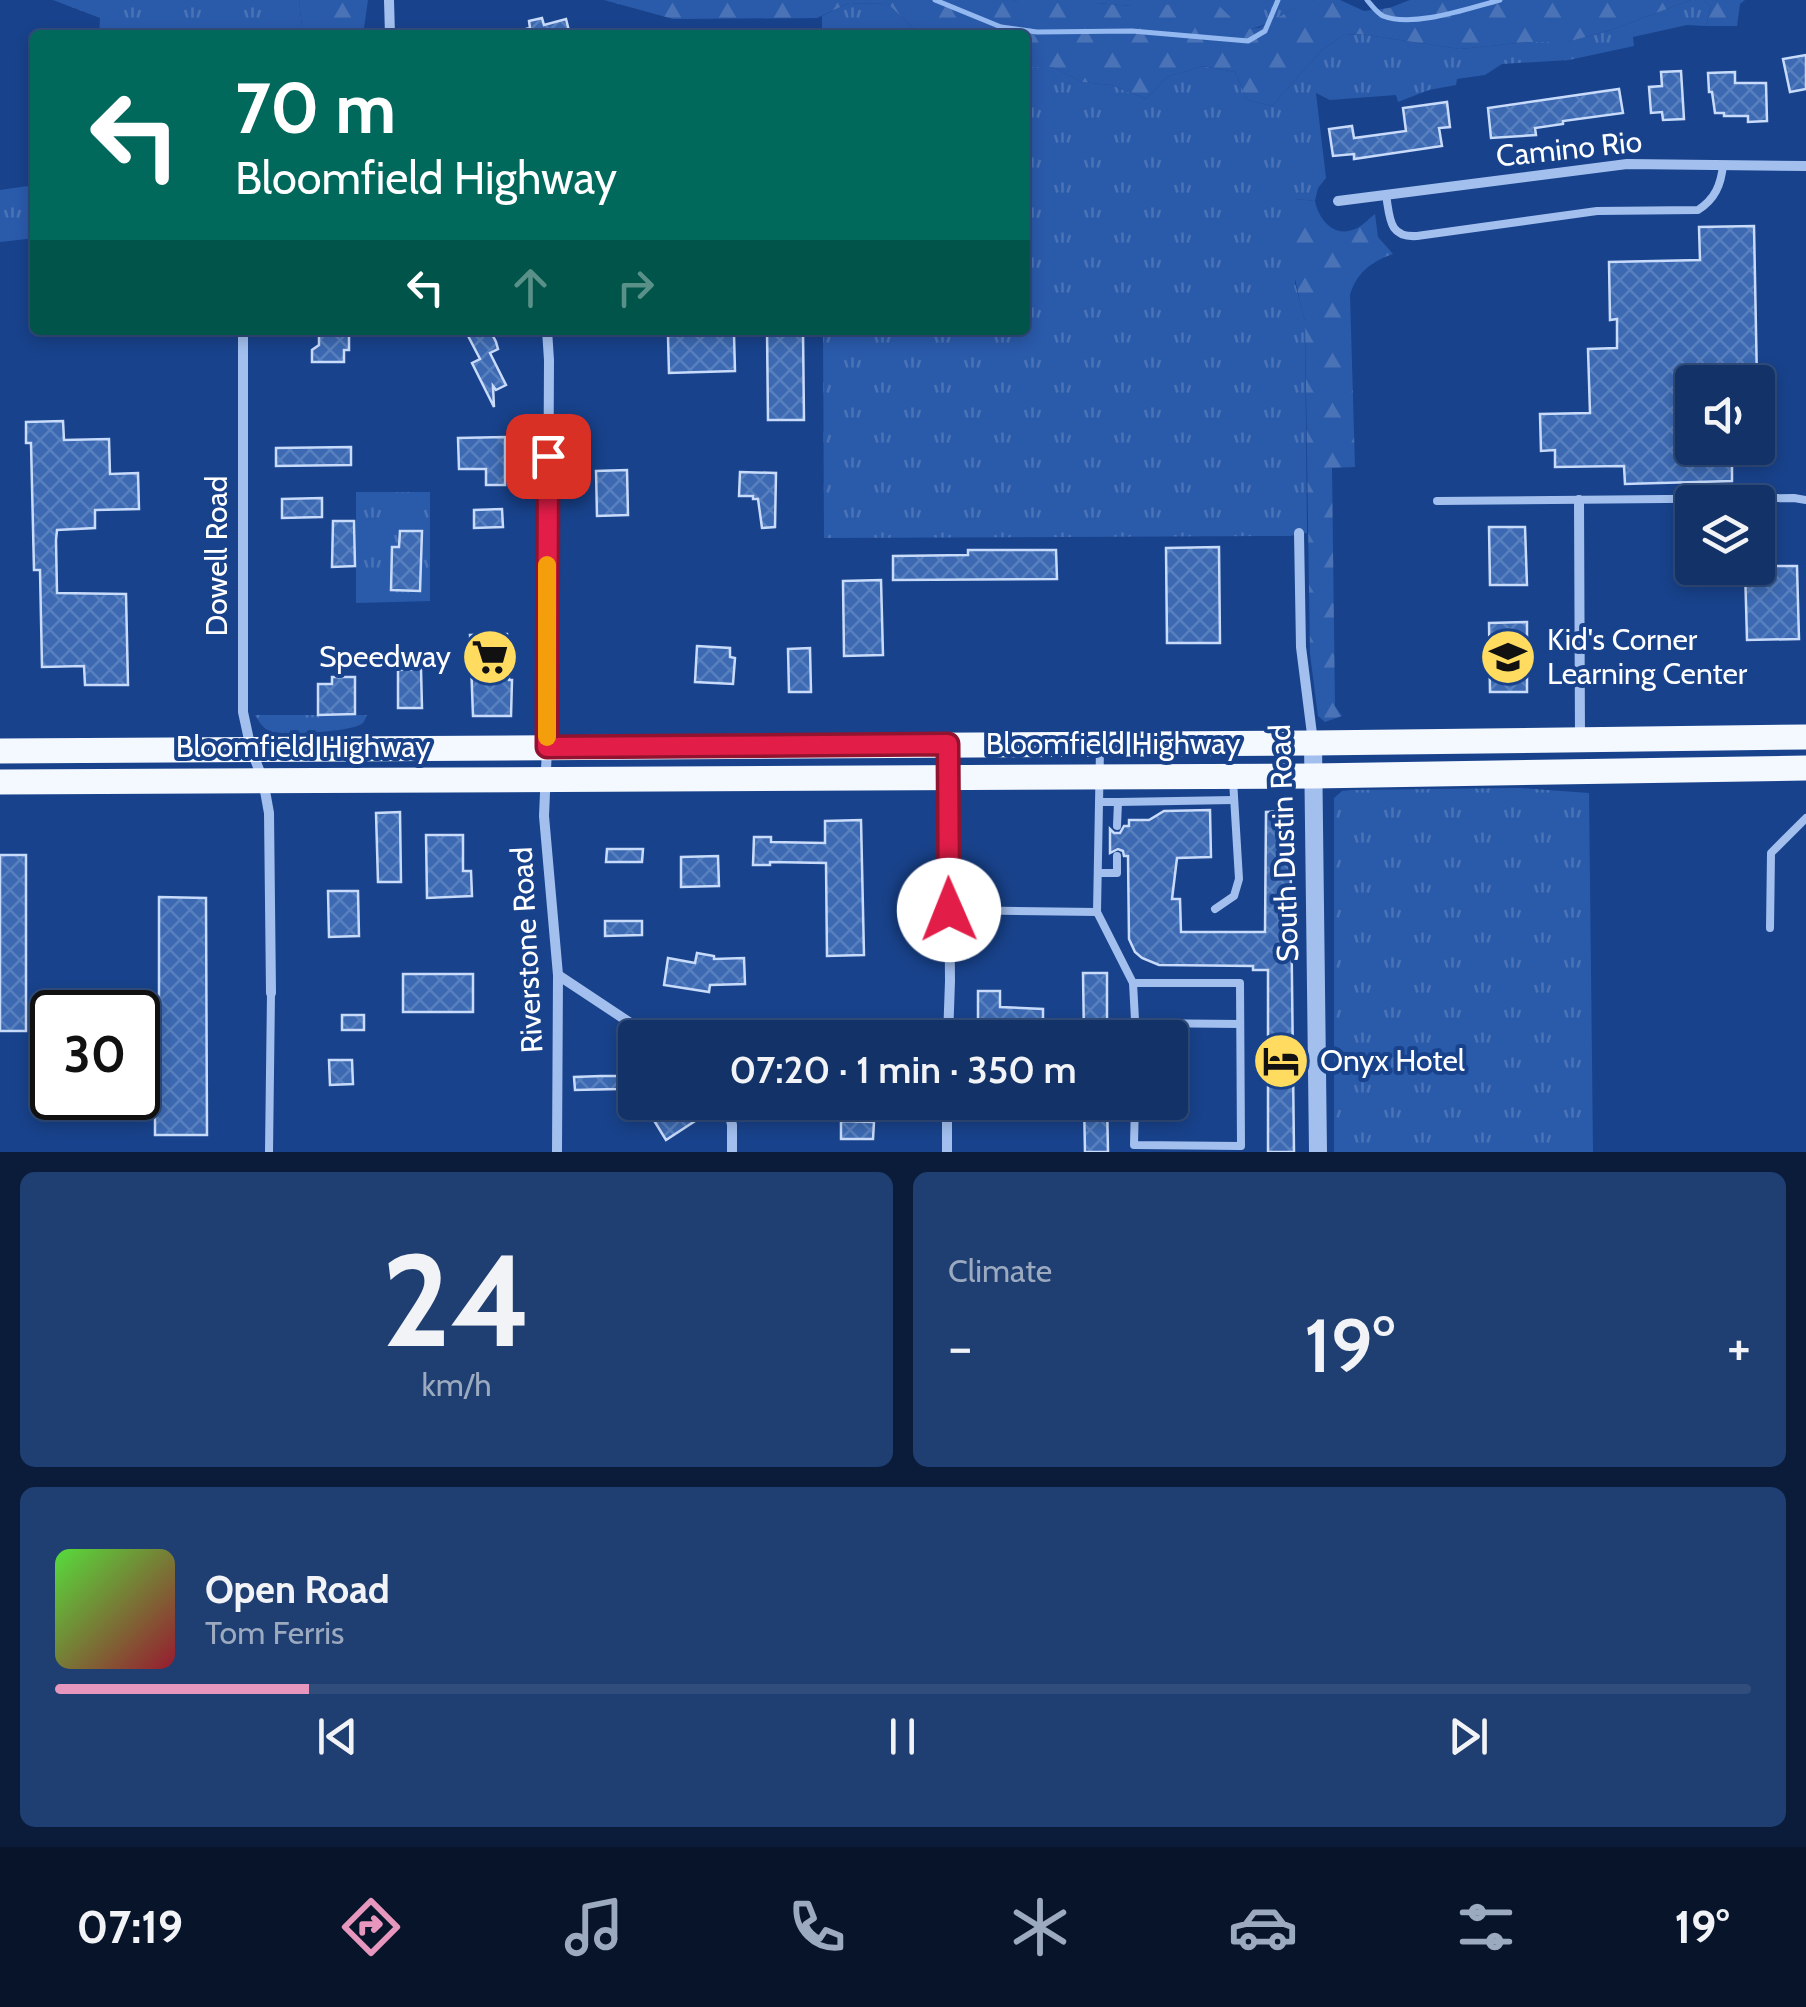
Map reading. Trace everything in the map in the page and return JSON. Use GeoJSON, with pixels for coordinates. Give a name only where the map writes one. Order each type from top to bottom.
{"type":"FeatureCollection","features":[{"type":"Feature","properties":{"kind":"highway","name":"Bloomfield Highway"},"geometry":{"type":"LineString","coordinates":[[0,751],[1806,737]]}},
{"type":"Feature","properties":{"kind":"highway","name":"Bloomfield Highway"},"geometry":{"type":"LineString","coordinates":[[0,782],[1100,776],[1233,788],[1313,776],[1806,768]]}},
{"type":"Feature","properties":{"kind":"street"},"geometry":{"type":"LineString","coordinates":[[389,0],[390,30]]}},
{"type":"Feature","properties":{"kind":"street","name":"Camino Rio"},"geometry":{"type":"LineString","coordinates":[[1338,201],[1627,164],[1806,166]]}},
{"type":"Feature","properties":{"kind":"street","name":"Dowell Road"},"geometry":{"type":"LineString","coordinates":[[243,335],[243,712],[262,780]]}},
{"type":"Feature","properties":{"kind":"street","name":"Riverstone Road"},"geometry":{"type":"LineString","coordinates":[[547,335],[544,816],[558,975],[557,1151]]}},
{"type":"Feature","properties":{"kind":"street"},"geometry":{"type":"LineString","coordinates":[[1579,500],[1580,740]]}},
{"type":"Feature","properties":{"kind":"street","name":"South Dustin Road"},"geometry":{"type":"LineString","coordinates":[[1299,533],[1300,647],[1313,743],[1318,1152]]}},
{"type":"Feature","properties":{"kind":"street"},"geometry":{"type":"LineString","coordinates":[[948,744],[949,1020]]}},
{"type":"Feature","properties":{"kind":"street"},"geometry":{"type":"LineString","coordinates":[[262,780],[269,814],[271,993]]}},
{"type":"Feature","properties":{"kind":"street"},"geometry":{"type":"LineString","coordinates":[[558,975],[626,1020]]}},
{"type":"Feature","properties":{"kind":"street"},"geometry":{"type":"LineString","coordinates":[[731,1120],[732,1152]]}},
{"type":"Feature","properties":{"kind":"street"},"geometry":{"type":"LineString","coordinates":[[947,1120],[947,1152]]}},
{"type":"Feature","properties":{"kind":"lane"},"geometry":{"type":"LineString","coordinates":[[1386,195],[1395,230],[1403,236],[1417,236],[1597,211],[1700,209],[1720,187],[1723,165]]}},
{"type":"Feature","properties":{"kind":"lane"},"geometry":{"type":"LineString","coordinates":[[1437,500],[1806,500]]}},
{"type":"Feature","properties":{"kind":"lane"},"geometry":{"type":"LineString","coordinates":[[1100,744],[1097,912],[1134,983],[1136,1020]]}},
{"type":"Feature","properties":{"kind":"lane"},"geometry":{"type":"LineString","coordinates":[[1100,802],[1233,788],[1239,879],[1234,896],[1215,910]]}},
{"type":"Feature","properties":{"kind":"lane"},"geometry":{"type":"LineString","coordinates":[[1118,802],[1118,826]]}},
{"type":"Feature","properties":{"kind":"lane"},"geometry":{"type":"LineString","coordinates":[[1770,928],[1771,853],[1804,824]]}},
{"type":"Feature","properties":{"kind":"lane"},"geometry":{"type":"LineString","coordinates":[[1098,873],[1116,873],[1117,856]]}},
{"type":"Feature","properties":{"kind":"lane"},"geometry":{"type":"LineString","coordinates":[[949,910],[1097,912]]}},
{"type":"Feature","properties":{"kind":"lane"},"geometry":{"type":"LineString","coordinates":[[1134,983],[1240,984],[1241,1146],[1134,1144],[1135,1120]]}},
{"type":"Feature","properties":{"kind":"lane"},"geometry":{"type":"LineString","coordinates":[[269,1152],[271,993]]}},
{"type":"Feature","properties":{"kind":"lane"},"geometry":{"type":"LineString","coordinates":[[1188,1024],[1240,1024]]}},
{"type":"Feature","properties":{"kind":"green space"},"geometry":{"type":"Polygon","coordinates":[[[53,0],[299,0],[304,30],[99,30],[100,18],[53,0]]]}},
{"type":"Feature","properties":{"kind":"green space"},"geometry":{"type":"Polygon","coordinates":[[[299,0],[368,0],[364,30],[302,27],[299,0]]]}},
{"type":"Feature","properties":{"kind":"green space"},"geometry":{"type":"Polygon","coordinates":[[[604,0],[1012,0],[1132,6],[1216,3],[1243,29],[1259,28],[1315,0],[1340,0],[1364,11],[1410,0],[1691,0],[1567,42],[1460,49],[1344,35],[1322,50],[1272,106],[1247,100],[1235,72],[1203,66],[1167,77],[1146,99],[1111,85],[1082,82],[1052,67],[1030,67],[1030,30],[915,30],[888,4],[849,3],[817,18],[673,19],[604,0]]]}},
{"type":"Feature","properties":{"kind":"green space"},"geometry":{"type":"Polygon","coordinates":[[[1012,0],[1315,0],[1263,25],[1243,30],[1132,6],[1012,0]]]}},
{"type":"Feature","properties":{"kind":"green space"},"geometry":{"type":"Polygon","coordinates":[[[1691,0],[1703,0],[1711,6],[1706,26],[1687,25],[1633,37],[1634,46],[1569,60],[1502,64],[1485,75],[1457,79],[1456,85],[1398,102],[1396,95],[1330,100],[1316,93],[1326,178],[1315,201],[1295,199],[1295,283],[1305,321],[1307,533],[824,538],[823,335],[1030,335],[1030,67],[1052,67],[1082,82],[1111,85],[1146,99],[1167,77],[1203,66],[1235,72],[1247,100],[1272,106],[1322,50],[1344,35],[1460,49],[1567,42],[1691,0]]]}},
{"type":"Feature","properties":{"kind":"green space"},"geometry":{"type":"Polygon","coordinates":[[[1703,0],[1745,0],[1740,4],[1737,26],[1706,26],[1711,6],[1703,0]]]}},
{"type":"Feature","properties":{"kind":"green space"},"geometry":{"type":"Polygon","coordinates":[[[849,3],[888,4],[915,30],[822,30],[822,16],[849,3]]]}},
{"type":"Feature","properties":{"kind":"green space"},"geometry":{"type":"Polygon","coordinates":[[[30,186],[30,239],[0,242],[0,190],[30,186]]]}},
{"type":"Feature","properties":{"kind":"green space"},"geometry":{"type":"Polygon","coordinates":[[[1295,199],[1315,201],[1324,221],[1340,231],[1358,228],[1375,214],[1378,237],[1393,254],[1366,269],[1350,295],[1355,467],[1332,468],[1335,706],[1342,716],[1325,722],[1318,716],[1310,654],[1305,321],[1291,245],[1295,199]]]}},
{"type":"Feature","properties":{"kind":"green space"},"geometry":{"type":"Polygon","coordinates":[[[356,492],[430,492],[430,601],[356,603],[356,492]]]}},
{"type":"Feature","properties":{"kind":"green space"},"geometry":{"type":"Polygon","coordinates":[[[255,715],[367,715],[363,723],[347,729],[279,733],[269,731],[255,715]]]}},
{"type":"Feature","properties":{"kind":"green space"},"geometry":{"type":"Polygon","coordinates":[[[1519,788],[1589,793],[1593,1152],[1334,1152],[1334,798],[1351,790],[1519,788]]]}},
{"type":"Feature","properties":{"kind":"building"},"geometry":{"type":"Polygon","coordinates":[[[542,18],[544,25],[566,19],[569,30],[522,30],[530,28],[529,21],[542,18]]]}},
{"type":"Feature","properties":{"kind":"building"},"geometry":{"type":"Polygon","coordinates":[[[1806,55],[1806,89],[1790,92],[1783,59],[1806,55]]]}},
{"type":"Feature","properties":{"kind":"building"},"geometry":{"type":"Polygon","coordinates":[[[1681,71],[1684,119],[1663,120],[1662,112],[1651,113],[1649,87],[1662,86],[1661,72],[1681,71]]]}},
{"type":"Feature","properties":{"kind":"building"},"geometry":{"type":"Polygon","coordinates":[[[1735,72],[1735,83],[1766,83],[1767,121],[1748,122],[1748,116],[1715,113],[1708,73],[1735,72]]]}},
{"type":"Feature","properties":{"kind":"building"},"geometry":{"type":"Polygon","coordinates":[[[1619,89],[1623,113],[1535,128],[1536,135],[1491,138],[1488,108],[1619,89]]]}},
{"type":"Feature","properties":{"kind":"building"},"geometry":{"type":"Polygon","coordinates":[[[1447,102],[1450,127],[1439,128],[1442,146],[1354,159],[1354,154],[1333,156],[1329,129],[1352,126],[1354,138],[1406,131],[1403,108],[1447,102]]]}},
{"type":"Feature","properties":{"kind":"building"},"geometry":{"type":"Polygon","coordinates":[[[1754,226],[1757,365],[1675,365],[1675,465],[1732,465],[1732,481],[1625,484],[1624,466],[1555,467],[1555,450],[1541,451],[1540,414],[1590,413],[1588,349],[1617,348],[1617,319],[1610,320],[1609,262],[1700,260],[1699,227],[1754,226]]]}},
{"type":"Feature","properties":{"kind":"building"},"geometry":{"type":"Polygon","coordinates":[[[319,335],[349,335],[344,362],[312,362],[312,350],[319,345],[319,335]]]}},
{"type":"Feature","properties":{"kind":"building"},"geometry":{"type":"Polygon","coordinates":[[[468,335],[492,335],[498,349],[490,353],[506,385],[496,390],[493,386],[494,407],[472,363],[480,359],[468,335]]]}},
{"type":"Feature","properties":{"kind":"building"},"geometry":{"type":"Polygon","coordinates":[[[734,335],[735,371],[669,373],[668,336],[734,335]]]}},
{"type":"Feature","properties":{"kind":"building"},"geometry":{"type":"Polygon","coordinates":[[[767,335],[803,335],[804,420],[768,420],[767,335]]]}},
{"type":"Feature","properties":{"kind":"building"},"geometry":{"type":"Polygon","coordinates":[[[63,421],[64,440],[109,439],[110,474],[138,473],[139,509],[95,510],[95,528],[57,530],[56,540],[57,593],[126,594],[128,685],[85,685],[84,666],[42,667],[40,570],[34,570],[31,443],[26,443],[26,422],[63,421]]]}},
{"type":"Feature","properties":{"kind":"building"},"geometry":{"type":"Polygon","coordinates":[[[505,437],[505,485],[486,485],[486,469],[459,469],[458,438],[505,437]]]}},
{"type":"Feature","properties":{"kind":"building"},"geometry":{"type":"Polygon","coordinates":[[[351,447],[351,465],[276,466],[276,448],[351,447]]]}},
{"type":"Feature","properties":{"kind":"building"},"geometry":{"type":"Polygon","coordinates":[[[627,470],[628,515],[597,516],[596,471],[627,470]]]}},
{"type":"Feature","properties":{"kind":"building"},"geometry":{"type":"Polygon","coordinates":[[[740,472],[776,473],[775,527],[762,528],[758,499],[739,496],[740,472]]]}},
{"type":"Feature","properties":{"kind":"building"},"geometry":{"type":"Polygon","coordinates":[[[322,498],[322,517],[282,518],[282,499],[322,498]]]}},
{"type":"Feature","properties":{"kind":"building"},"geometry":{"type":"Polygon","coordinates":[[[502,509],[503,527],[474,528],[474,510],[502,509]]]}},
{"type":"Feature","properties":{"kind":"building"},"geometry":{"type":"Polygon","coordinates":[[[333,521],[354,521],[355,566],[332,567],[333,521]]]}},
{"type":"Feature","properties":{"kind":"building"},"geometry":{"type":"Polygon","coordinates":[[[1489,527],[1525,527],[1527,585],[1490,585],[1489,527]]]}},
{"type":"Feature","properties":{"kind":"building"},"geometry":{"type":"Polygon","coordinates":[[[400,531],[422,531],[420,591],[391,590],[392,547],[399,547],[400,531]]]}},
{"type":"Feature","properties":{"kind":"building"},"geometry":{"type":"Polygon","coordinates":[[[1219,547],[1220,643],[1167,643],[1166,548],[1219,547]]]}},
{"type":"Feature","properties":{"kind":"building"},"geometry":{"type":"Polygon","coordinates":[[[968,550],[1056,550],[1057,579],[893,580],[893,556],[968,555],[968,550]]]}},
{"type":"Feature","properties":{"kind":"building"},"geometry":{"type":"Polygon","coordinates":[[[1775,566],[1797,566],[1799,639],[1747,640],[1745,585],[1775,585],[1775,566]]]}},
{"type":"Feature","properties":{"kind":"building"},"geometry":{"type":"Polygon","coordinates":[[[881,580],[883,655],[844,656],[843,581],[881,580]]]}},
{"type":"Feature","properties":{"kind":"building","name":"Kid's Corner Learning Center"},"geometry":{"type":"Polygon","coordinates":[[[1527,622],[1527,692],[1490,692],[1489,623],[1527,622]]]}},
{"type":"Feature","properties":{"kind":"building"},"geometry":{"type":"Polygon","coordinates":[[[507,634],[511,716],[473,716],[470,635],[507,634]]]}},
{"type":"Feature","properties":{"kind":"building"},"geometry":{"type":"Polygon","coordinates":[[[697,646],[730,648],[730,657],[735,658],[733,684],[695,682],[697,646]]]}},
{"type":"Feature","properties":{"kind":"building"},"geometry":{"type":"Polygon","coordinates":[[[810,648],[811,692],[789,692],[788,649],[810,648]]]}},
{"type":"Feature","properties":{"kind":"building"},"geometry":{"type":"Polygon","coordinates":[[[421,669],[422,708],[398,708],[398,670],[421,669]]]}},
{"type":"Feature","properties":{"kind":"building"},"geometry":{"type":"Polygon","coordinates":[[[332,677],[355,677],[355,714],[318,715],[318,684],[332,684],[332,677]]]}},
{"type":"Feature","properties":{"kind":"building","name":"Onyx Hotel"},"geometry":{"type":"Polygon","coordinates":[[[1210,810],[1211,857],[1177,858],[1172,899],[1180,899],[1181,932],[1265,932],[1266,812],[1290,811],[1294,1152],[1268,1152],[1268,970],[1253,970],[1253,966],[1159,965],[1135,952],[1129,939],[1128,856],[1118,849],[1110,853],[1110,829],[1120,833],[1124,826],[1129,826],[1129,820],[1149,820],[1164,811],[1210,810]]]}},
{"type":"Feature","properties":{"kind":"building"},"geometry":{"type":"Polygon","coordinates":[[[400,812],[401,882],[378,882],[376,813],[400,812]]]}},
{"type":"Feature","properties":{"kind":"building"},"geometry":{"type":"Polygon","coordinates":[[[861,820],[864,955],[827,956],[826,863],[753,865],[754,837],[771,837],[771,842],[825,843],[825,821],[861,820]]]}},
{"type":"Feature","properties":{"kind":"building"},"geometry":{"type":"Polygon","coordinates":[[[426,835],[463,835],[463,871],[471,871],[472,896],[427,898],[426,835]]]}},
{"type":"Feature","properties":{"kind":"building"},"geometry":{"type":"Polygon","coordinates":[[[607,849],[643,849],[642,862],[606,862],[607,849]]]}},
{"type":"Feature","properties":{"kind":"building"},"geometry":{"type":"Polygon","coordinates":[[[0,855],[26,855],[26,1031],[0,1031],[0,855]]]}},
{"type":"Feature","properties":{"kind":"building"},"geometry":{"type":"Polygon","coordinates":[[[718,856],[719,886],[681,887],[681,857],[718,856]]]}},
{"type":"Feature","properties":{"kind":"building"},"geometry":{"type":"Polygon","coordinates":[[[328,891],[358,891],[359,936],[329,937],[328,891]]]}},
{"type":"Feature","properties":{"kind":"building"},"geometry":{"type":"Polygon","coordinates":[[[159,897],[206,898],[207,1135],[155,1135],[155,1120],[160,1120],[159,897]]]}},
{"type":"Feature","properties":{"kind":"building"},"geometry":{"type":"Polygon","coordinates":[[[605,921],[642,921],[642,935],[605,936],[605,921]]]}},
{"type":"Feature","properties":{"kind":"building"},"geometry":{"type":"Polygon","coordinates":[[[697,953],[714,959],[744,958],[745,984],[710,985],[709,992],[664,985],[668,958],[695,963],[697,953]]]}},
{"type":"Feature","properties":{"kind":"building"},"geometry":{"type":"Polygon","coordinates":[[[1083,973],[1107,973],[1107,1020],[1084,1020],[1083,973]]]}},
{"type":"Feature","properties":{"kind":"building"},"geometry":{"type":"Polygon","coordinates":[[[403,974],[473,974],[473,1012],[403,1012],[403,974]]]}},
{"type":"Feature","properties":{"kind":"building"},"geometry":{"type":"Polygon","coordinates":[[[978,991],[1000,991],[1000,1007],[1043,1009],[1043,1020],[978,1020],[978,991]]]}},
{"type":"Feature","properties":{"kind":"building"},"geometry":{"type":"Polygon","coordinates":[[[342,1015],[364,1015],[364,1030],[342,1030],[342,1015]]]}},
{"type":"Feature","properties":{"kind":"building"},"geometry":{"type":"Polygon","coordinates":[[[329,1060],[352,1060],[353,1084],[330,1085],[329,1060]]]}},
{"type":"Feature","properties":{"kind":"building"},"geometry":{"type":"Polygon","coordinates":[[[618,1076],[618,1089],[575,1090],[574,1077],[618,1076]]]}},
{"type":"Feature","properties":{"kind":"building"},"geometry":{"type":"Polygon","coordinates":[[[654,1120],[696,1120],[666,1140],[654,1120]]]}},
{"type":"Feature","properties":{"kind":"building"},"geometry":{"type":"Polygon","coordinates":[[[1084,1120],[1107,1120],[1108,1152],[1085,1152],[1084,1120]]]}},
{"type":"Feature","properties":{"kind":"building"},"geometry":{"type":"Polygon","coordinates":[[[841,1121],[874,1122],[873,1139],[841,1139],[841,1121]]]}},
{"type":"Feature","properties":{"kind":"waterway"},"geometry":{"type":"LineString","coordinates":[[935,0],[1001,27],[1023,30]]}},
{"type":"Feature","properties":{"kind":"waterway"},"geometry":{"type":"LineString","coordinates":[[1030,31],[1132,31],[1248,41],[1265,31],[1278,0]]}},
{"type":"Feature","properties":{"kind":"waterway"},"geometry":{"type":"LineString","coordinates":[[1367,0],[1383,16],[1410,20],[1500,0]]}},
{"type":"Feature","properties":{"kind":"slow traffic"},"geometry":{"type":"LineString","coordinates":[[547,565],[547,737]]}},
{"type":"Feature","properties":{"kind":"place","name":"Speedway"},"geometry":{"type":"Point","coordinates":[490,657]}},
{"type":"Feature","properties":{"kind":"place","name":"Kid's Corner Learning Center"},"geometry":{"type":"Point","coordinates":[1508,657]}},
{"type":"Feature","properties":{"kind":"place","name":"Onyx Hotel"},"geometry":{"type":"Point","coordinates":[1281,1061]}},
{"type":"Feature","properties":{"kind":"route"},"geometry":{"type":"LineString","coordinates":[[548,456],[547,747],[948,744],[949,910]]}}]}
